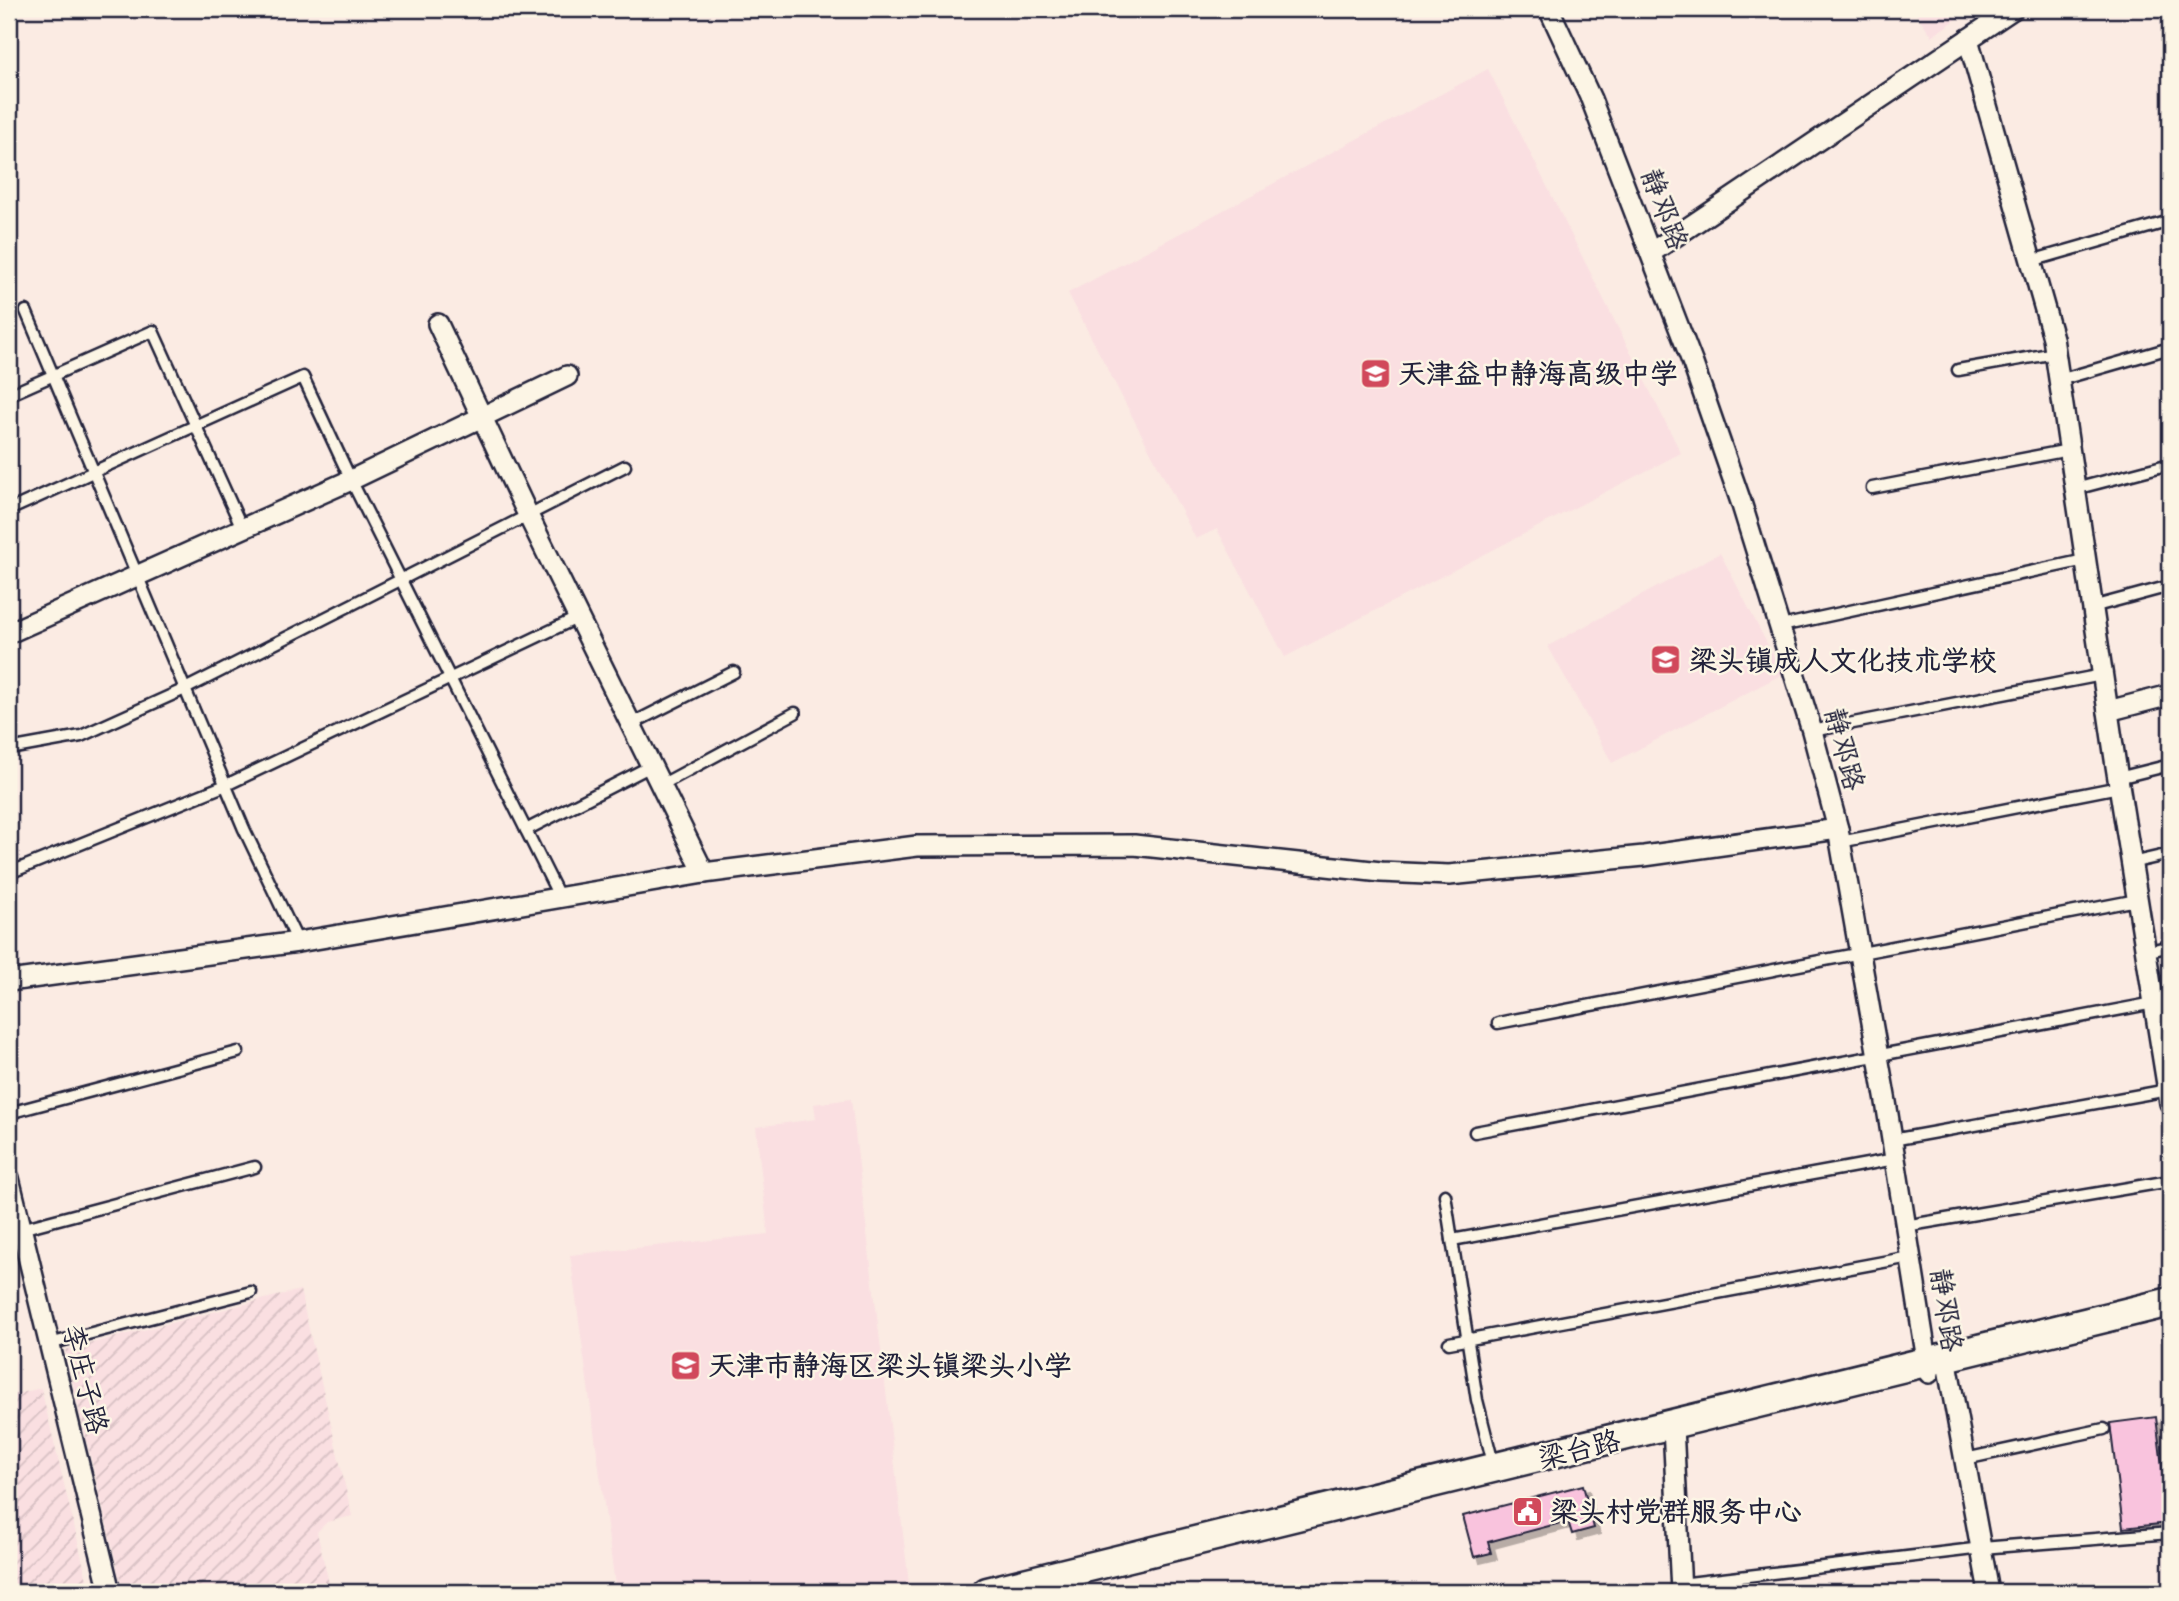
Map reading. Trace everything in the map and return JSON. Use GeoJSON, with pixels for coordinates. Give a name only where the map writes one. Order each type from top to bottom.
{"type":"FeatureCollection","features":[{"type":"Feature","properties":{"kind":"main road","name":"梁台路"},"geometry":{"type":"LineString","coordinates":[[1040,1592],[2170,1308]]}},
{"type":"Feature","properties":{"kind":"main road","name":"梁台路"},"geometry":{"type":"LineString","coordinates":[[987,1592],[1495,1476]]}},
{"type":"Feature","properties":{"kind":"street","name":"静邓路"},"geometry":{"type":"LineString","coordinates":[[1549,9],[1591,99],[1652,252],[1741,502],[1812,731],[1839,835],[1910,1257],[1965,1459],[1989,1592]]}},
{"type":"Feature","properties":{"kind":"street"},"geometry":{"type":"LineString","coordinates":[[1652,252],[2013,9]]}},
{"type":"Feature","properties":{"kind":"street"},"geometry":{"type":"LineString","coordinates":[[1968,39],[2055,353],[2118,782],[2169,1097]]}},
{"type":"Feature","properties":{"kind":"street"},"geometry":{"type":"LineString","coordinates":[[438,324],[529,517],[704,873]]}},
{"type":"Feature","properties":{"kind":"street"},"geometry":{"type":"LineString","coordinates":[[9,633],[351,480],[567,376]]}},
{"type":"Feature","properties":{"kind":"street"},"geometry":{"type":"LineString","coordinates":[[2108,711],[2170,695]]}},
{"type":"Feature","properties":{"kind":"street"},"geometry":{"type":"LineString","coordinates":[[9,981],[298,942],[704,873],[917,846],[1134,845],[1381,872],[1449,875],[1839,835]]}},
{"type":"Feature","properties":{"kind":"street","name":"李庄子路"},"geometry":{"type":"LineString","coordinates":[[9,1178],[110,1592]]}},
{"type":"Feature","properties":{"kind":"street"},"geometry":{"type":"LineString","coordinates":[[1674,1432],[1680,1588]]}},
{"type":"Feature","properties":{"kind":"lane"},"geometry":{"type":"LineString","coordinates":[[2031,261],[2170,221]]}},
{"type":"Feature","properties":{"kind":"lane"},"geometry":{"type":"LineString","coordinates":[[26,311],[185,690],[298,942]]}},
{"type":"Feature","properties":{"kind":"lane"},"geometry":{"type":"LineString","coordinates":[[9,395],[153,331],[242,528]]}},
{"type":"Feature","properties":{"kind":"lane"},"geometry":{"type":"LineString","coordinates":[[2059,380],[2170,348]]}},
{"type":"Feature","properties":{"kind":"lane"},"geometry":{"type":"LineString","coordinates":[[1958,370],[2055,353]]}},
{"type":"Feature","properties":{"kind":"lane"},"geometry":{"type":"LineString","coordinates":[[9,510],[303,377],[351,480],[559,896]]}},
{"type":"Feature","properties":{"kind":"lane"},"geometry":{"type":"LineString","coordinates":[[1872,488],[2069,450]]}},
{"type":"Feature","properties":{"kind":"lane"},"geometry":{"type":"LineString","coordinates":[[2075,489],[2170,464]]}},
{"type":"Feature","properties":{"kind":"lane"},"geometry":{"type":"LineString","coordinates":[[9,750],[81,736],[185,690],[625,466]]}},
{"type":"Feature","properties":{"kind":"lane"},"geometry":{"type":"LineString","coordinates":[[1781,626],[2085,561]]}},
{"type":"Feature","properties":{"kind":"lane"},"geometry":{"type":"LineString","coordinates":[[2092,607],[2170,586]]}},
{"type":"Feature","properties":{"kind":"lane"},"geometry":{"type":"LineString","coordinates":[[9,873],[226,785],[579,617]]}},
{"type":"Feature","properties":{"kind":"lane"},"geometry":{"type":"LineString","coordinates":[[631,724],[734,672]]}},
{"type":"Feature","properties":{"kind":"lane"},"geometry":{"type":"LineString","coordinates":[[1812,731],[2102,675]]}},
{"type":"Feature","properties":{"kind":"lane"},"geometry":{"type":"LineString","coordinates":[[661,785],[796,713]]}},
{"type":"Feature","properties":{"kind":"lane"},"geometry":{"type":"LineString","coordinates":[[1839,835],[2118,782],[2170,765]]}},
{"type":"Feature","properties":{"kind":"lane"},"geometry":{"type":"LineString","coordinates":[[526,830],[651,766]]}},
{"type":"Feature","properties":{"kind":"lane"},"geometry":{"type":"LineString","coordinates":[[2131,863],[2170,854]]}},
{"type":"Feature","properties":{"kind":"lane"},"geometry":{"type":"LineString","coordinates":[[1498,1023],[2137,900]]}},
{"type":"Feature","properties":{"kind":"lane"},"geometry":{"type":"LineString","coordinates":[[2146,952],[2170,946]]}},
{"type":"Feature","properties":{"kind":"lane"},"geometry":{"type":"LineString","coordinates":[[1475,1132],[2154,1003]]}},
{"type":"Feature","properties":{"kind":"lane"},"geometry":{"type":"LineString","coordinates":[[9,1113],[237,1052]]}},
{"type":"Feature","properties":{"kind":"lane"},"geometry":{"type":"LineString","coordinates":[[1452,1240],[2169,1097]]}},
{"type":"Feature","properties":{"kind":"lane"},"geometry":{"type":"LineString","coordinates":[[21,1229],[255,1167]]}},
{"type":"Feature","properties":{"kind":"lane"},"geometry":{"type":"LineString","coordinates":[[1905,1226],[2170,1181]]}},
{"type":"Feature","properties":{"kind":"lane"},"geometry":{"type":"LineString","coordinates":[[1445,1195],[1467,1340],[1495,1476]]}},
{"type":"Feature","properties":{"kind":"lane"},"geometry":{"type":"LineString","coordinates":[[1449,1343],[1910,1257]]}},
{"type":"Feature","properties":{"kind":"lane"},"geometry":{"type":"LineString","coordinates":[[49,1345],[251,1292]]}},
{"type":"Feature","properties":{"kind":"lane"},"geometry":{"type":"LineString","coordinates":[[1965,1459],[2104,1429]]}},
{"type":"Feature","properties":{"kind":"lane"},"geometry":{"type":"LineString","coordinates":[[1680,1588],[1982,1548],[2170,1533]]}},
{"type":"Feature","properties":{"kind":"shaded area"},"geometry":{"type":"Polygon","coordinates":[[[1913,9],[1972,9],[1932,36],[1913,9]]]}},
{"type":"Feature","properties":{"kind":"shaded area","name":"天津益中静海高级中学"},"geometry":{"type":"Polygon","coordinates":[[[1488,69],[1681,453],[1285,657],[1217,529],[1196,539],[1068,293],[1488,69]]]}},
{"type":"Feature","properties":{"kind":"shaded area","name":"梁头镇成人文化技术学校"},"geometry":{"type":"Polygon","coordinates":[[[1720,553],[1783,674],[1612,763],[1548,646],[1720,553]]]}},
{"type":"Feature","properties":{"kind":"shaded area","name":"天津市静海区梁头镇梁头小学"},"geometry":{"type":"Polygon","coordinates":[[[851,1099],[910,1592],[616,1592],[570,1255],[768,1234],[756,1127],[816,1119],[814,1104],[851,1099]]]}},
{"type":"Feature","properties":{"kind":"shaded area"},"geometry":{"type":"Polygon","coordinates":[[[300,1290],[352,1516],[327,1522],[317,1532],[331,1592],[123,1592],[65,1350],[300,1290]]]}},
{"type":"Feature","properties":{"kind":"shaded area"},"geometry":{"type":"Polygon","coordinates":[[[41,1388],[90,1592],[9,1592],[9,1396],[41,1388]]]}},
{"type":"Feature","properties":{"kind":"building"},"geometry":{"type":"Polygon","coordinates":[[[2156,1417],[2169,1523],[2123,1528],[2110,1423],[2156,1417]]]}},
{"type":"Feature","properties":{"kind":"building"},"geometry":{"type":"Polygon","coordinates":[[[1583,1485],[1594,1528],[1572,1534],[1568,1521],[1488,1542],[1491,1553],[1474,1557],[1463,1516],[1583,1485]]]}},
{"type":"Feature","properties":{"kind":"place","name":"天津益中静海高级中学"},"geometry":{"type":"Point","coordinates":[1375,373]}},
{"type":"Feature","properties":{"kind":"place","name":"梁头镇成人文化技术学校"},"geometry":{"type":"Point","coordinates":[1666,660]}},
{"type":"Feature","properties":{"kind":"place","name":"天津市静海区梁头镇梁头小学"},"geometry":{"type":"Point","coordinates":[685,1365]}},
{"type":"Feature","properties":{"kind":"place","name":"梁头村党群服务中心"},"geometry":{"type":"Point","coordinates":[1527,1511]}}]}
